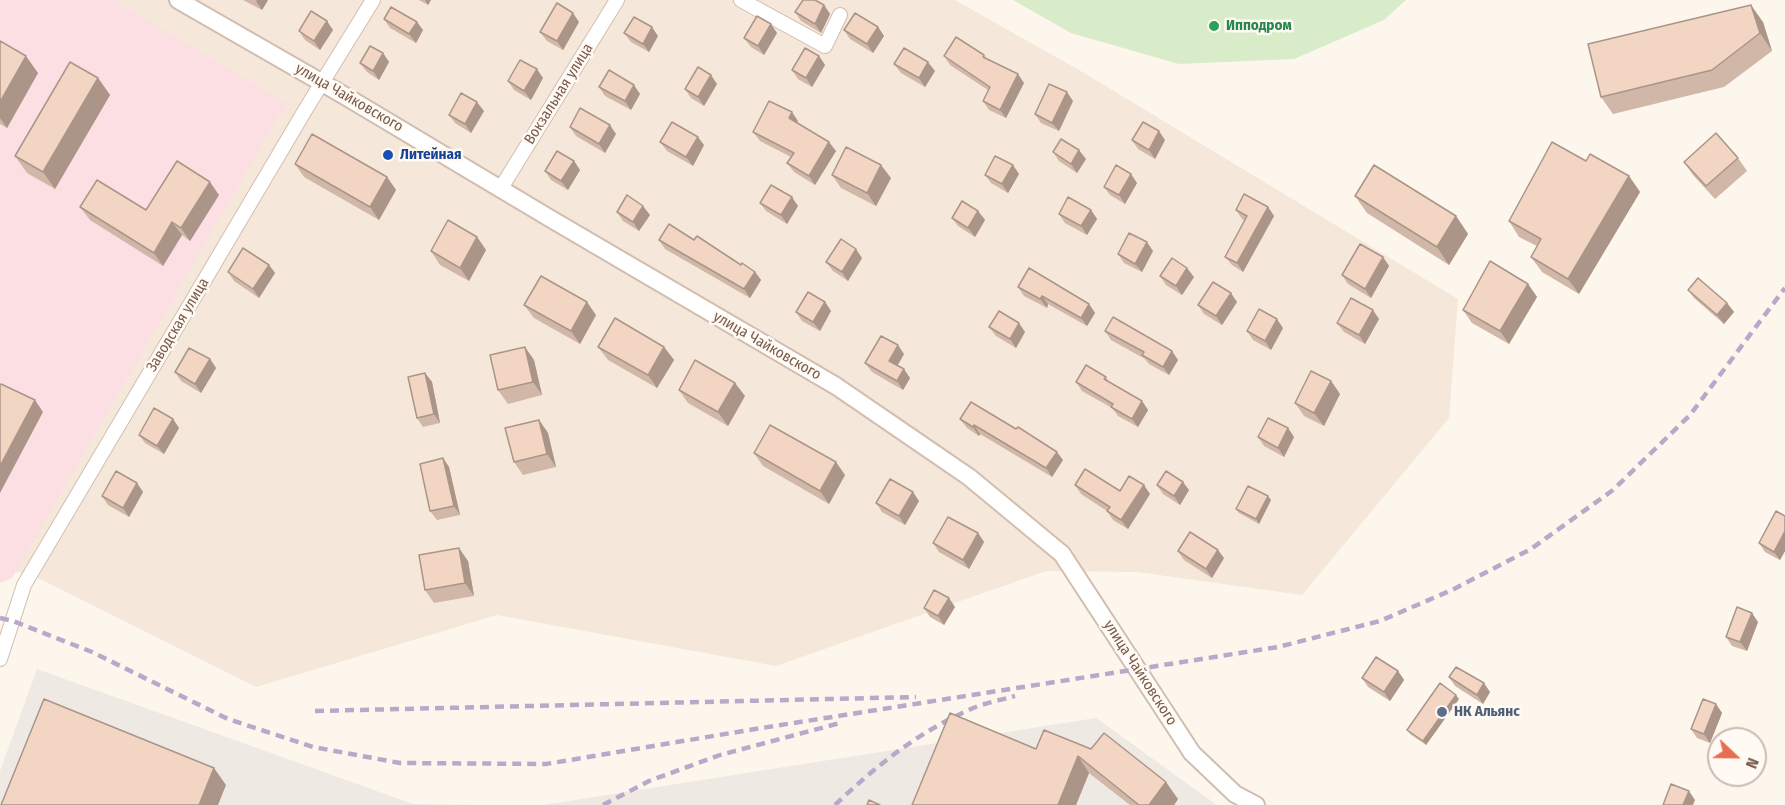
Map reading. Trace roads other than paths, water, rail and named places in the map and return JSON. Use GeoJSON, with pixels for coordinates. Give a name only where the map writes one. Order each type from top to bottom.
{"type":"FeatureCollection","features":[{"type":"Feature","properties":{"kind":"street","name":"улица Чайковского"},"geometry":{"type":"LineString","coordinates":[[178,0],[322,82],[836,386],[969,477],[1062,554],[1192,753],[1232,800],[1256,805]]}},
{"type":"Feature","properties":{"kind":"street","name":"Заводская улица"},"geometry":{"type":"LineString","coordinates":[[0,659],[24,585],[373,0]]}},
{"type":"Feature","properties":{"kind":"street","name":"Вокзальная улица"},"geometry":{"type":"LineString","coordinates":[[501,188],[617,0]]}},
{"type":"Feature","properties":{"kind":"street"},"geometry":{"type":"LineString","coordinates":[[741,0],[825,46],[840,15]]}},
{"type":"Feature","properties":{"kind":"railway"},"geometry":{"type":"LineString","coordinates":[[0,618],[92,652],[228,719],[313,747],[400,763],[546,764],[1278,647],[1380,621],[1452,590],[1531,549],[1613,490],[1690,415],[1785,288]]}},
{"type":"Feature","properties":{"kind":"railway"},"geometry":{"type":"LineString","coordinates":[[835,805],[898,751],[933,728],[976,707],[1015,696]]}},
{"type":"Feature","properties":{"kind":"railway"},"geometry":{"type":"LineString","coordinates":[[315,711],[916,697]]}},
{"type":"Feature","properties":{"kind":"railway"},"geometry":{"type":"LineString","coordinates":[[603,805],[649,781],[720,755],[840,723]]}},
{"type":"Feature","properties":{"kind":"place","name":"Ипподром"},"geometry":{"type":"Point","coordinates":[1214,26]}},
{"type":"Feature","properties":{"kind":"place","name":"Литейная"},"geometry":{"type":"Point","coordinates":[388,155]}},
{"type":"Feature","properties":{"kind":"place","name":"НК Альянс"},"geometry":{"type":"Point","coordinates":[1442,712]}}]}
